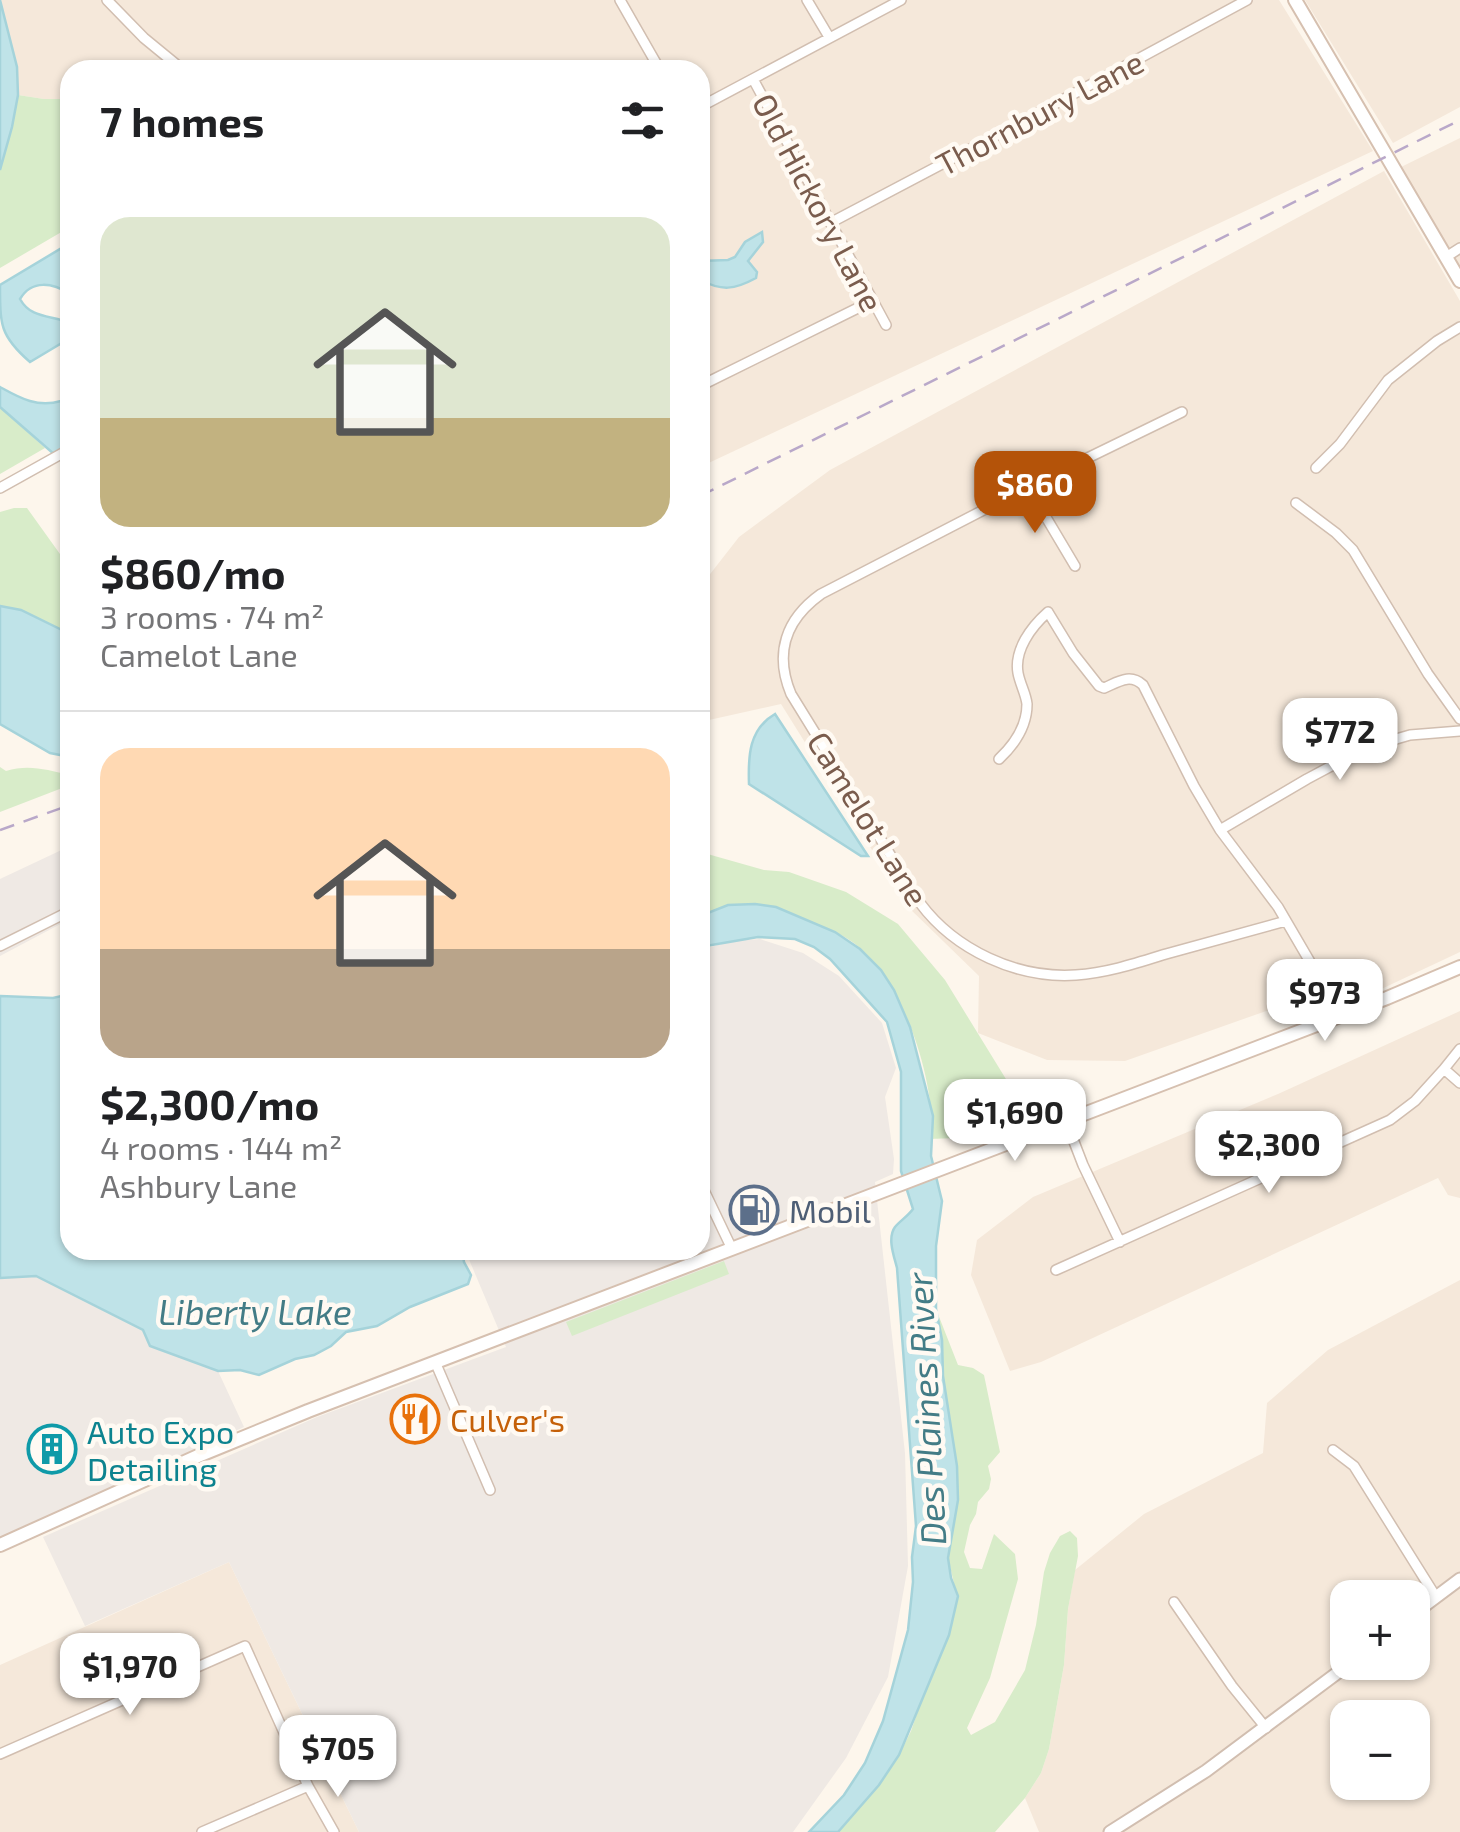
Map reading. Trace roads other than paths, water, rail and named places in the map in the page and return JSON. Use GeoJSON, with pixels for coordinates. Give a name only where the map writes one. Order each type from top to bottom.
{"type":"FeatureCollection","features":[{"type":"Feature","properties":{"kind":"main road"},"geometry":{"type":"LineString","coordinates":[[1295,0],[1460,281]]}},
{"type":"Feature","properties":{"kind":"main road"},"geometry":{"type":"LineString","coordinates":[[710,1258],[1460,967]]}},
{"type":"Feature","properties":{"kind":"main road"},"geometry":{"type":"LineString","coordinates":[[0,1545],[308,1411],[704,1260]]}},
{"type":"Feature","properties":{"kind":"street"},"geometry":{"type":"LineString","coordinates":[[107,0],[171,60]]}},
{"type":"Feature","properties":{"kind":"street"},"geometry":{"type":"LineString","coordinates":[[620,0],[654,60]]}},
{"type":"Feature","properties":{"kind":"street"},"geometry":{"type":"LineString","coordinates":[[807,0],[829,37]]}},
{"type":"Feature","properties":{"kind":"street"},"geometry":{"type":"LineString","coordinates":[[710,102],[901,0]]}},
{"type":"Feature","properties":{"kind":"street","name":"Thornbury Lane"},"geometry":{"type":"LineString","coordinates":[[830,222],[1247,0]]}},
{"type":"Feature","properties":{"kind":"street","name":"Old Hickory Lane"},"geometry":{"type":"LineString","coordinates":[[753,79],[886,325]]}},
{"type":"Feature","properties":{"kind":"street"},"geometry":{"type":"LineString","coordinates":[[1446,257],[1460,248]]}},
{"type":"Feature","properties":{"kind":"street"},"geometry":{"type":"LineString","coordinates":[[710,381],[872,301]]}},
{"type":"Feature","properties":{"kind":"street"},"geometry":{"type":"LineString","coordinates":[[1316,468],[1340,444],[1388,380],[1460,327]]}},
{"type":"Feature","properties":{"kind":"street","name":"Camelot Lane"},"geometry":{"type":"LineString","coordinates":[[1182,412],[821,594],[798,613],[792,624],[784,648],[786,681],[790,694],[920,903],[944,930],[983,954],[1034,972],[1074,975],[1120,968],[1286,921]]}},
{"type":"Feature","properties":{"kind":"street"},"geometry":{"type":"LineString","coordinates":[[0,488],[60,454]]}},
{"type":"Feature","properties":{"kind":"street"},"geometry":{"type":"LineString","coordinates":[[1028,487],[1075,566]]}},
{"type":"Feature","properties":{"kind":"street"},"geometry":{"type":"LineString","coordinates":[[1296,503],[1353,550],[1460,720]]}},
{"type":"Feature","properties":{"kind":"street"},"geometry":{"type":"LineString","coordinates":[[999,759],[1011,748],[1024,723],[1027,699],[1017,661],[1021,647],[1048,612],[1073,654],[1099,686],[1104,688],[1128,678],[1142,684],[1220,830],[1278,907],[1341,1015]]}},
{"type":"Feature","properties":{"kind":"street"},"geometry":{"type":"LineString","coordinates":[[1220,830],[1365,748],[1410,735],[1460,731]]}},
{"type":"Feature","properties":{"kind":"street"},"geometry":{"type":"LineString","coordinates":[[0,946],[60,916]]}},
{"type":"Feature","properties":{"kind":"street"},"geometry":{"type":"LineString","coordinates":[[1056,1270],[1390,1120],[1414,1101],[1460,1049]]}},
{"type":"Feature","properties":{"kind":"street"},"geometry":{"type":"LineString","coordinates":[[1444,1069],[1460,1082]]}},
{"type":"Feature","properties":{"kind":"street"},"geometry":{"type":"LineString","coordinates":[[1066,1122],[1120,1242]]}},
{"type":"Feature","properties":{"kind":"street"},"geometry":{"type":"LineString","coordinates":[[710,1203],[732,1249]]}},
{"type":"Feature","properties":{"kind":"street"},"geometry":{"type":"LineString","coordinates":[[436,1364],[490,1490]]}},
{"type":"Feature","properties":{"kind":"street"},"geometry":{"type":"LineString","coordinates":[[1333,1450],[1354,1466],[1436,1597]]}},
{"type":"Feature","properties":{"kind":"street"},"geometry":{"type":"LineString","coordinates":[[1430,1602],[1460,1579]]}},
{"type":"Feature","properties":{"kind":"street"},"geometry":{"type":"LineString","coordinates":[[1174,1602],[1266,1728]]}},
{"type":"Feature","properties":{"kind":"street"},"geometry":{"type":"LineString","coordinates":[[0,1754],[245,1646],[308,1786],[334,1832]]}},
{"type":"Feature","properties":{"kind":"street"},"geometry":{"type":"LineString","coordinates":[[1110,1832],[1194,1780],[1330,1679]]}},
{"type":"Feature","properties":{"kind":"street"},"geometry":{"type":"LineString","coordinates":[[202,1832],[308,1786]]}},
{"type":"Feature","properties":{"kind":"water"},"geometry":{"type":"Polygon","coordinates":[[[0,0],[17,67],[18,95],[0,170],[0,0]]]}},
{"type":"Feature","properties":{"kind":"water"},"geometry":{"type":"Polygon","coordinates":[[[762,232],[763,242],[748,261],[757,272],[756,278],[728,288],[710,284],[710,261],[735,257],[745,242],[762,232]]]}},
{"type":"Feature","properties":{"kind":"water"},"geometry":{"type":"Polygon","coordinates":[[[60,249],[60,289],[37,286],[20,299],[30,310],[60,320],[60,344],[30,362],[7,337],[0,310],[0,285],[60,249]]]}},
{"type":"Feature","properties":{"kind":"water"},"geometry":{"type":"Polygon","coordinates":[[[0,387],[29,401],[60,401],[60,459],[0,407],[0,387]]]}},
{"type":"Feature","properties":{"kind":"water"},"geometry":{"type":"Polygon","coordinates":[[[0,606],[21,610],[60,629],[60,755],[0,724],[0,606]]]}},
{"type":"Feature","properties":{"kind":"water"},"geometry":{"type":"Polygon","coordinates":[[[775,714],[868,856],[861,856],[749,784],[755,735],[775,714]]]}},
{"type":"Feature","properties":{"kind":"water","name":"Des Plaines River"},"geometry":{"type":"Polygon","coordinates":[[[728,905],[776,907],[835,932],[881,970],[910,1027],[933,1116],[931,1156],[942,1201],[936,1246],[936,1309],[957,1466],[958,1500],[948,1558],[958,1596],[949,1635],[899,1755],[838,1832],[809,1832],[844,1795],[865,1763],[883,1721],[908,1630],[913,1582],[916,1526],[897,1268],[891,1242],[895,1227],[913,1209],[901,1171],[901,1072],[887,1022],[830,959],[814,947],[795,939],[758,937],[710,945],[710,912],[728,905]]]}},
{"type":"Feature","properties":{"kind":"water","name":"Liberty Lake"},"geometry":{"type":"Polygon","coordinates":[[[0,996],[60,996],[60,1260],[464,1260],[471,1275],[468,1284],[410,1307],[377,1326],[346,1332],[314,1355],[259,1375],[240,1370],[218,1371],[150,1346],[143,1330],[36,1276],[0,1278],[0,996]]]}},
{"type":"Feature","properties":{"kind":"railway"},"geometry":{"type":"LineString","coordinates":[[710,491],[1460,120]]}},
{"type":"Feature","properties":{"kind":"railway"},"geometry":{"type":"LineString","coordinates":[[0,830],[60,809]]}},
{"type":"Feature","properties":{"kind":"place","name":"Mobil"},"geometry":{"type":"Point","coordinates":[754,1210]}},
{"type":"Feature","properties":{"kind":"place","name":"Culver's"},"geometry":{"type":"Point","coordinates":[415,1419]}},
{"type":"Feature","properties":{"kind":"place","name":"Auto Expo Detailing"},"geometry":{"type":"Point","coordinates":[52,1449]}}]}
